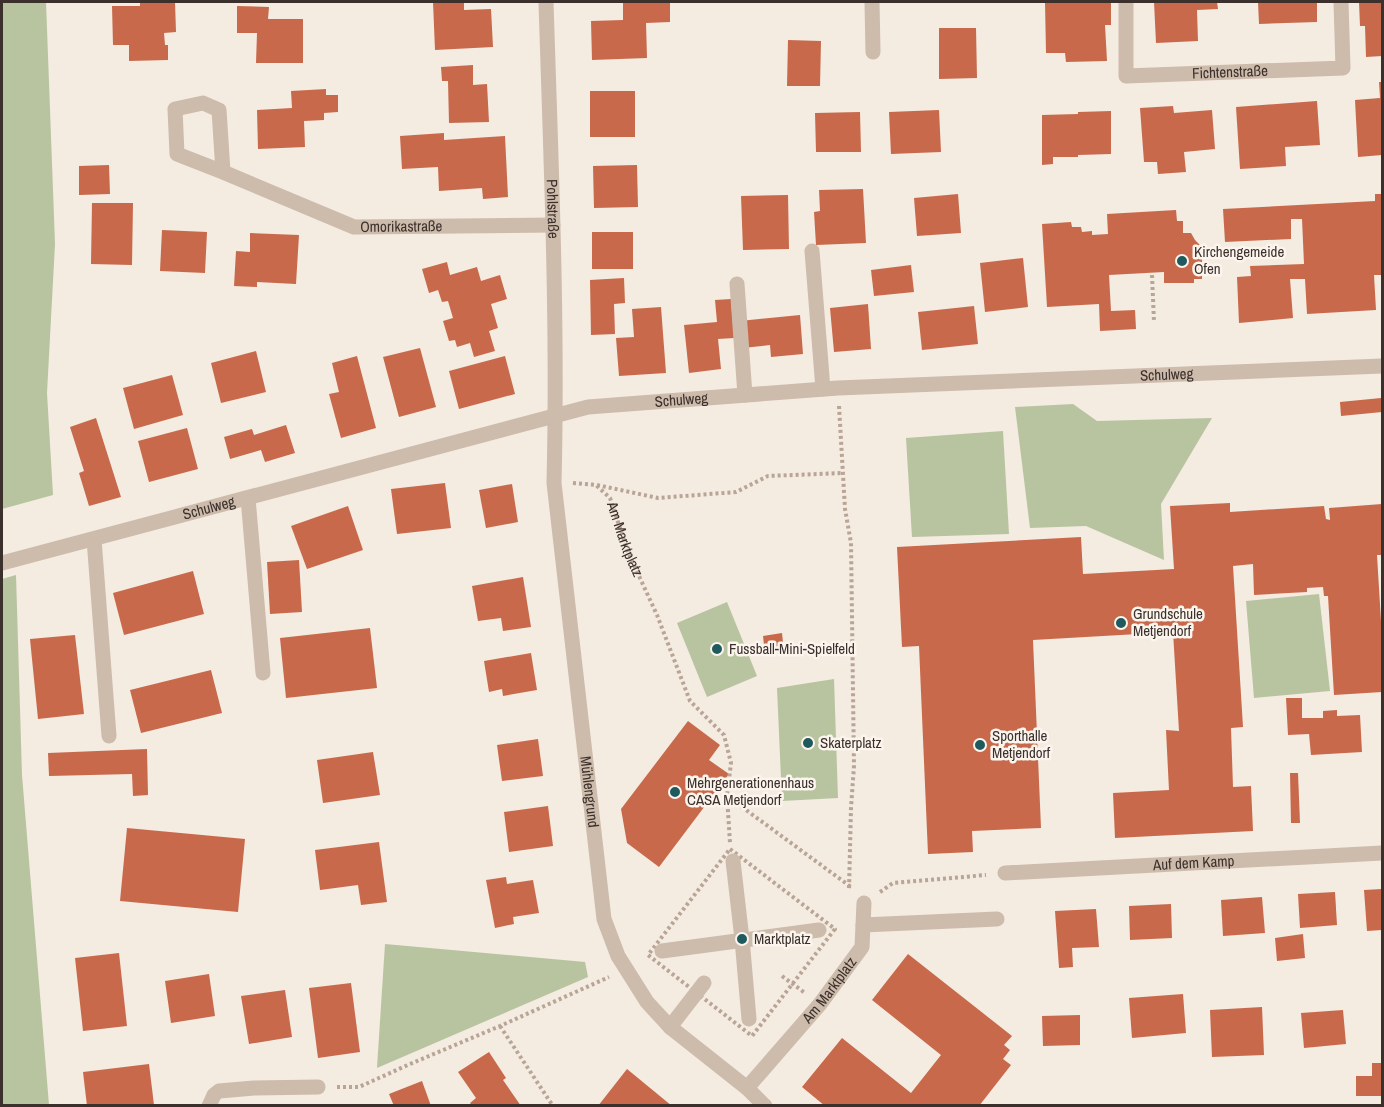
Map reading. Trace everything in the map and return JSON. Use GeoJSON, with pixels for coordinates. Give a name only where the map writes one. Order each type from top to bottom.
{"type":"FeatureCollection","features":[{"type":"Feature","properties":{"kind":"street","name":"Pohlstraße"},"geometry":{"type":"LineString","coordinates":[[546,2],[556,416]]}},
{"type":"Feature","properties":{"kind":"street"},"geometry":{"type":"LineString","coordinates":[[872,2],[873,52]]}},
{"type":"Feature","properties":{"kind":"street","name":"Fichtenstraße"},"geometry":{"type":"LineString","coordinates":[[1126,2],[1126,76],[1343,68],[1341,2]]}},
{"type":"Feature","properties":{"kind":"street","name":"Omorikastraße"},"geometry":{"type":"LineString","coordinates":[[223,172],[219,110],[203,103],[175,109],[177,154],[354,227],[553,225]]}},
{"type":"Feature","properties":{"kind":"street"},"geometry":{"type":"LineString","coordinates":[[812,251],[831,388]]}},
{"type":"Feature","properties":{"kind":"street"},"geometry":{"type":"LineString","coordinates":[[737,284],[745,395]]}},
{"type":"Feature","properties":{"kind":"street","name":"Schulweg"},"geometry":{"type":"LineString","coordinates":[[2,563],[588,407],[831,388],[1383,366]]}},
{"type":"Feature","properties":{"kind":"street","name":"Mühlengrund"},"geometry":{"type":"LineString","coordinates":[[556,416],[554,483],[604,919],[618,956],[647,1002],[670,1028],[747,1088],[765,1106]]}},
{"type":"Feature","properties":{"kind":"street"},"geometry":{"type":"LineString","coordinates":[[248,498],[263,673]]}},
{"type":"Feature","properties":{"kind":"street"},"geometry":{"type":"LineString","coordinates":[[94,539],[109,736]]}},
{"type":"Feature","properties":{"kind":"street","name":"Auf dem Kamp"},"geometry":{"type":"LineString","coordinates":[[1005,873],[1383,854]]}},
{"type":"Feature","properties":{"kind":"street"},"geometry":{"type":"LineString","coordinates":[[733,861],[749,1018]]}},
{"type":"Feature","properties":{"kind":"street","name":"Am Marktplatz"},"geometry":{"type":"LineString","coordinates":[[747,1088],[820,1004],[862,947],[864,903]]}},
{"type":"Feature","properties":{"kind":"street"},"geometry":{"type":"LineString","coordinates":[[863,925],[996,919]]}},
{"type":"Feature","properties":{"kind":"street"},"geometry":{"type":"LineString","coordinates":[[662,951],[827,929]]}},
{"type":"Feature","properties":{"kind":"street"},"geometry":{"type":"LineString","coordinates":[[670,1028],[704,983]]}},
{"type":"Feature","properties":{"kind":"street"},"geometry":{"type":"LineString","coordinates":[[209,1106],[214,1095],[219,1091],[318,1087]]}},
{"type":"Feature","properties":{"kind":"path"},"geometry":{"type":"LineString","coordinates":[[1152,275],[1154,322]]}},
{"type":"Feature","properties":{"kind":"path"},"geometry":{"type":"LineString","coordinates":[[831,388],[851,543],[854,766],[848,896]]}},
{"type":"Feature","properties":{"kind":"path"},"geometry":{"type":"LineString","coordinates":[[596,484],[658,498],[736,492],[768,476],[843,473]]}},
{"type":"Feature","properties":{"kind":"path","name":"Am Marktplatz"},"geometry":{"type":"LineString","coordinates":[[554,483],[596,484],[610,498],[628,552],[657,615],[690,701],[724,735],[731,763],[728,796],[730,849],[733,861]]}},
{"type":"Feature","properties":{"kind":"path"},"geometry":{"type":"LineString","coordinates":[[728,796],[849,885],[864,903],[893,883],[1005,873]]}},
{"type":"Feature","properties":{"kind":"path"},"geometry":{"type":"LineString","coordinates":[[827,929],[839,923]]}},
{"type":"Feature","properties":{"kind":"path"},"geometry":{"type":"LineString","coordinates":[[318,1087],[359,1087],[626,969]]}},
{"type":"Feature","properties":{"kind":"path"},"geometry":{"type":"LineString","coordinates":[[782,976],[820,1004]]}},
{"type":"Feature","properties":{"kind":"path"},"geometry":{"type":"LineString","coordinates":[[500,1026],[553,1106]]}},
{"type":"Feature","properties":{"kind":"green space"},"geometry":{"type":"Polygon","coordinates":[[[2,2],[46,2],[55,244],[47,393],[53,495],[2,509],[2,2]]]}},
{"type":"Feature","properties":{"kind":"green space"},"geometry":{"type":"Polygon","coordinates":[[[1073,404],[1097,421],[1212,418],[1161,504],[1164,560],[1086,526],[1030,528],[1015,407],[1073,404]]]}},
{"type":"Feature","properties":{"kind":"green space"},"geometry":{"type":"Polygon","coordinates":[[[1003,431],[1009,534],[912,537],[906,438],[1003,431]]]}},
{"type":"Feature","properties":{"kind":"green space"},"geometry":{"type":"Polygon","coordinates":[[[16,575],[22,775],[49,1105],[2,1105],[2,579],[16,575]]]}},
{"type":"Feature","properties":{"kind":"green space"},"geometry":{"type":"Polygon","coordinates":[[[1319,594],[1330,691],[1254,698],[1246,601],[1319,594]]]}},
{"type":"Feature","properties":{"kind":"green space","name":"Fussball-Mini-Spielfeld"},"geometry":{"type":"Polygon","coordinates":[[[727,602],[757,676],[707,697],[677,623],[727,602]]]}},
{"type":"Feature","properties":{"kind":"green space","name":"Skaterplatz"},"geometry":{"type":"Polygon","coordinates":[[[834,679],[838,798],[782,801],[777,688],[834,679]]]}},
{"type":"Feature","properties":{"kind":"green space"},"geometry":{"type":"Polygon","coordinates":[[[385,944],[585,962],[588,977],[377,1068],[385,944]]]}},
{"type":"Feature","properties":{"kind":"building"},"geometry":{"type":"Polygon","coordinates":[[[140,2],[175,2],[176,32],[164,33],[165,45],[168,45],[168,60],[129,61],[129,45],[113,45],[112,6],[140,6],[140,2]]]}},
{"type":"Feature","properties":{"kind":"building"},"geometry":{"type":"Polygon","coordinates":[[[433,2],[464,2],[464,10],[491,9],[493,47],[435,50],[433,2]]]}},
{"type":"Feature","properties":{"kind":"building"},"geometry":{"type":"Polygon","coordinates":[[[623,2],[670,2],[670,22],[646,23],[647,58],[592,60],[591,21],[623,20],[623,2]]]}},
{"type":"Feature","properties":{"kind":"building"},"geometry":{"type":"Polygon","coordinates":[[[1045,2],[1111,2],[1111,25],[1105,25],[1107,61],[1066,62],[1065,53],[1046,53],[1045,2]]]}},
{"type":"Feature","properties":{"kind":"building"},"geometry":{"type":"Polygon","coordinates":[[[1154,2],[1217,2],[1218,9],[1197,10],[1198,41],[1156,43],[1154,2]]]}},
{"type":"Feature","properties":{"kind":"building"},"geometry":{"type":"Polygon","coordinates":[[[1258,2],[1317,2],[1317,22],[1259,24],[1258,2]]]}},
{"type":"Feature","properties":{"kind":"building"},"geometry":{"type":"Polygon","coordinates":[[[1359,2],[1382,2],[1382,56],[1366,57],[1365,26],[1360,26],[1359,2]]]}},
{"type":"Feature","properties":{"kind":"building"},"geometry":{"type":"Polygon","coordinates":[[[237,6],[269,7],[268,19],[303,19],[303,63],[256,63],[257,33],[237,33],[237,6]]]}},
{"type":"Feature","properties":{"kind":"building"},"geometry":{"type":"Polygon","coordinates":[[[939,28],[976,28],[977,78],[939,79],[939,28]]]}},
{"type":"Feature","properties":{"kind":"building"},"geometry":{"type":"Polygon","coordinates":[[[788,40],[821,41],[820,86],[787,86],[788,40]]]}},
{"type":"Feature","properties":{"kind":"building"},"geometry":{"type":"Polygon","coordinates":[[[473,65],[473,85],[487,84],[489,122],[449,123],[448,81],[442,81],[441,67],[473,65]]]}},
{"type":"Feature","properties":{"kind":"building"},"geometry":{"type":"Polygon","coordinates":[[[1379,82],[1382,82],[1382,155],[1358,157],[1355,100],[1380,98],[1379,82]]]}},
{"type":"Feature","properties":{"kind":"building"},"geometry":{"type":"Polygon","coordinates":[[[326,89],[326,95],[338,95],[338,112],[324,113],[324,120],[304,121],[305,147],[258,149],[257,110],[292,108],[291,91],[326,89]]]}},
{"type":"Feature","properties":{"kind":"building"},"geometry":{"type":"Polygon","coordinates":[[[590,91],[635,91],[635,137],[590,137],[590,91]]]}},
{"type":"Feature","properties":{"kind":"building"},"geometry":{"type":"Polygon","coordinates":[[[1317,101],[1320,145],[1285,147],[1286,166],[1240,169],[1236,107],[1317,101]]]}},
{"type":"Feature","properties":{"kind":"building"},"geometry":{"type":"Polygon","coordinates":[[[1173,106],[1174,113],[1212,110],[1215,149],[1184,152],[1186,172],[1158,174],[1157,162],[1144,162],[1140,108],[1173,106]]]}},
{"type":"Feature","properties":{"kind":"building"},"geometry":{"type":"Polygon","coordinates":[[[939,110],[941,152],[891,154],[889,112],[939,110]]]}},
{"type":"Feature","properties":{"kind":"building"},"geometry":{"type":"Polygon","coordinates":[[[1111,111],[1111,154],[1053,157],[1053,164],[1042,165],[1042,115],[1111,111]]]}},
{"type":"Feature","properties":{"kind":"building"},"geometry":{"type":"Polygon","coordinates":[[[860,112],[861,152],[816,152],[815,113],[860,112]]]}},
{"type":"Feature","properties":{"kind":"building"},"geometry":{"type":"Polygon","coordinates":[[[444,133],[444,140],[505,136],[508,197],[483,199],[482,188],[439,191],[438,167],[402,169],[400,136],[444,133]]]}},
{"type":"Feature","properties":{"kind":"building"},"geometry":{"type":"Polygon","coordinates":[[[109,165],[110,194],[79,195],[79,166],[109,165]]]}},
{"type":"Feature","properties":{"kind":"building"},"geometry":{"type":"Polygon","coordinates":[[[637,165],[638,207],[594,208],[593,166],[637,165]]]}},
{"type":"Feature","properties":{"kind":"building"},"geometry":{"type":"Polygon","coordinates":[[[863,189],[866,243],[816,245],[814,212],[820,211],[819,190],[863,189]]]}},
{"type":"Feature","properties":{"kind":"building"},"geometry":{"type":"Polygon","coordinates":[[[958,194],[961,233],[917,236],[914,198],[958,194]]]}},
{"type":"Feature","properties":{"kind":"building"},"geometry":{"type":"Polygon","coordinates":[[[1375,194],[1382,194],[1382,275],[1374,275],[1376,310],[1307,314],[1305,279],[1290,279],[1293,318],[1239,323],[1237,277],[1251,276],[1250,266],[1304,264],[1302,219],[1291,219],[1291,239],[1225,242],[1223,209],[1375,201],[1375,194]]]}},
{"type":"Feature","properties":{"kind":"building"},"geometry":{"type":"Polygon","coordinates":[[[788,195],[789,249],[743,250],[741,196],[788,195]]]}},
{"type":"Feature","properties":{"kind":"building"},"geometry":{"type":"Polygon","coordinates":[[[92,203],[133,203],[132,265],[91,264],[92,203]]]}},
{"type":"Feature","properties":{"kind":"building"},"geometry":{"type":"Polygon","coordinates":[[[1176,210],[1177,221],[1183,221],[1183,233],[1191,233],[1202,247],[1202,279],[1194,279],[1194,283],[1164,283],[1164,272],[1109,275],[1111,311],[1135,310],[1136,329],[1100,331],[1099,304],[1047,307],[1042,224],[1071,222],[1072,227],[1081,227],[1082,232],[1092,231],[1092,235],[1108,234],[1107,214],[1176,210]]]}},
{"type":"Feature","properties":{"kind":"building"},"geometry":{"type":"Polygon","coordinates":[[[162,230],[207,232],[205,273],[160,271],[162,230]]]}},
{"type":"Feature","properties":{"kind":"building"},"geometry":{"type":"Polygon","coordinates":[[[592,232],[633,232],[633,269],[592,269],[592,232]]]}},
{"type":"Feature","properties":{"kind":"building"},"geometry":{"type":"Polygon","coordinates":[[[250,233],[299,235],[296,284],[257,282],[257,287],[234,286],[236,251],[250,252],[250,233]]]}},
{"type":"Feature","properties":{"kind":"building"},"geometry":{"type":"Polygon","coordinates":[[[1023,258],[1028,307],[985,312],[980,263],[1023,258]]]}},
{"type":"Feature","properties":{"kind":"building"},"geometry":{"type":"Polygon","coordinates":[[[447,262],[450,275],[477,267],[481,281],[500,275],[507,299],[491,304],[498,328],[489,331],[495,351],[474,357],[470,343],[457,347],[455,340],[449,341],[443,321],[453,318],[448,301],[442,302],[438,290],[429,293],[422,269],[447,262]]]}},
{"type":"Feature","properties":{"kind":"building"},"geometry":{"type":"Polygon","coordinates":[[[911,265],[914,292],[874,296],[871,270],[911,265]]]}},
{"type":"Feature","properties":{"kind":"building"},"geometry":{"type":"Polygon","coordinates":[[[624,278],[625,303],[614,304],[615,334],[591,335],[590,280],[624,278]]]}},
{"type":"Feature","properties":{"kind":"building"},"geometry":{"type":"Polygon","coordinates":[[[731,299],[734,338],[718,339],[721,369],[689,373],[684,325],[717,322],[715,300],[731,299]]]}},
{"type":"Feature","properties":{"kind":"building"},"geometry":{"type":"Polygon","coordinates":[[[868,304],[871,349],[834,352],[830,308],[868,304]]]}},
{"type":"Feature","properties":{"kind":"building"},"geometry":{"type":"Polygon","coordinates":[[[974,306],[978,344],[922,350],[918,312],[974,306]]]}},
{"type":"Feature","properties":{"kind":"building"},"geometry":{"type":"Polygon","coordinates":[[[661,307],[666,373],[619,376],[616,338],[634,337],[632,309],[661,307]]]}},
{"type":"Feature","properties":{"kind":"building"},"geometry":{"type":"Polygon","coordinates":[[[800,315],[803,354],[771,357],[770,345],[743,348],[740,321],[800,315]]]}},
{"type":"Feature","properties":{"kind":"building"},"geometry":{"type":"Polygon","coordinates":[[[420,348],[436,407],[399,417],[383,357],[420,348]]]}},
{"type":"Feature","properties":{"kind":"building"},"geometry":{"type":"Polygon","coordinates":[[[256,351],[266,392],[221,403],[211,363],[256,351]]]}},
{"type":"Feature","properties":{"kind":"building"},"geometry":{"type":"Polygon","coordinates":[[[357,356],[376,428],[341,438],[329,394],[339,392],[332,363],[357,356]]]}},
{"type":"Feature","properties":{"kind":"building"},"geometry":{"type":"Polygon","coordinates":[[[505,356],[515,394],[459,409],[449,371],[505,356]]]}},
{"type":"Feature","properties":{"kind":"building"},"geometry":{"type":"Polygon","coordinates":[[[172,375],[183,415],[134,429],[123,388],[172,375]]]}},
{"type":"Feature","properties":{"kind":"building"},"geometry":{"type":"Polygon","coordinates":[[[1381,398],[1382,412],[1341,416],[1340,402],[1381,398]]]}},
{"type":"Feature","properties":{"kind":"building"},"geometry":{"type":"Polygon","coordinates":[[[96,418],[121,497],[89,506],[79,473],[84,471],[70,427],[96,418]]]}},
{"type":"Feature","properties":{"kind":"building"},"geometry":{"type":"Polygon","coordinates":[[[286,425],[295,453],[265,462],[261,450],[230,459],[224,437],[252,429],[254,435],[286,425]]]}},
{"type":"Feature","properties":{"kind":"building"},"geometry":{"type":"Polygon","coordinates":[[[187,428],[198,469],[149,482],[138,441],[187,428]]]}},
{"type":"Feature","properties":{"kind":"building"},"geometry":{"type":"Polygon","coordinates":[[[445,483],[451,528],[397,534],[391,489],[445,483]]]}},
{"type":"Feature","properties":{"kind":"building"},"geometry":{"type":"Polygon","coordinates":[[[512,484],[518,522],[486,528],[479,490],[512,484]]]}},
{"type":"Feature","properties":{"kind":"building"},"geometry":{"type":"Polygon","coordinates":[[[1230,503],[1230,512],[1324,506],[1326,519],[1330,520],[1329,508],[1382,504],[1382,555],[1377,555],[1382,638],[1382,692],[1334,695],[1328,596],[1324,596],[1323,587],[1307,588],[1307,592],[1254,595],[1253,564],[1233,566],[1243,727],[1231,728],[1233,787],[1251,786],[1253,831],[1115,838],[1113,793],[1169,790],[1166,730],[1179,731],[1173,632],[1033,640],[1041,828],[972,831],[973,852],[928,854],[919,646],[902,647],[897,547],[1081,537],[1083,574],[1174,569],[1170,506],[1230,503]]]}},
{"type":"Feature","properties":{"kind":"building"},"geometry":{"type":"Polygon","coordinates":[[[348,506],[363,550],[307,569],[291,526],[348,506]]]}},
{"type":"Feature","properties":{"kind":"building"},"geometry":{"type":"Polygon","coordinates":[[[299,560],[302,612],[270,614],[267,562],[299,560]]]}},
{"type":"Feature","properties":{"kind":"building"},"geometry":{"type":"Polygon","coordinates":[[[193,571],[204,614],[124,635],[113,593],[193,571]]]}},
{"type":"Feature","properties":{"kind":"building"},"geometry":{"type":"Polygon","coordinates":[[[523,577],[531,627],[503,631],[501,618],[478,621],[472,586],[523,577]]]}},
{"type":"Feature","properties":{"kind":"building"},"geometry":{"type":"Polygon","coordinates":[[[370,628],[377,688],[286,698],[280,638],[370,628]]]}},
{"type":"Feature","properties":{"kind":"building"},"geometry":{"type":"Polygon","coordinates":[[[782,633],[784,652],[765,654],[763,636],[782,633]]]}},
{"type":"Feature","properties":{"kind":"building"},"geometry":{"type":"Polygon","coordinates":[[[75,635],[84,714],[38,719],[30,639],[75,635]]]}},
{"type":"Feature","properties":{"kind":"building"},"geometry":{"type":"Polygon","coordinates":[[[531,653],[537,690],[503,696],[502,689],[489,692],[484,661],[531,653]]]}},
{"type":"Feature","properties":{"kind":"building"},"geometry":{"type":"Polygon","coordinates":[[[211,670],[222,713],[141,733],[130,690],[211,670]]]}},
{"type":"Feature","properties":{"kind":"building"},"geometry":{"type":"Polygon","coordinates":[[[1286,698],[1302,698],[1302,718],[1323,718],[1323,711],[1337,710],[1337,716],[1360,715],[1362,752],[1311,755],[1309,734],[1288,735],[1286,698]]]}},
{"type":"Feature","properties":{"kind":"building","name":"Mehrgenerationenhaus CASA Metjendorf"},"geometry":{"type":"Polygon","coordinates":[[[688,721],[720,745],[709,760],[729,774],[659,867],[627,843],[621,809],[688,721]]]}},
{"type":"Feature","properties":{"kind":"building"},"geometry":{"type":"Polygon","coordinates":[[[538,739],[543,776],[502,781],[497,745],[538,739]]]}},
{"type":"Feature","properties":{"kind":"building"},"geometry":{"type":"Polygon","coordinates":[[[147,749],[148,795],[133,796],[132,774],[49,776],[48,753],[147,749]]]}},
{"type":"Feature","properties":{"kind":"building"},"geometry":{"type":"Polygon","coordinates":[[[373,752],[380,795],[323,803],[317,760],[373,752]]]}},
{"type":"Feature","properties":{"kind":"building"},"geometry":{"type":"Polygon","coordinates":[[[1290,773],[1298,773],[1300,823],[1291,823],[1290,773]]]}},
{"type":"Feature","properties":{"kind":"building"},"geometry":{"type":"Polygon","coordinates":[[[548,806],[553,846],[509,852],[504,812],[548,806]]]}},
{"type":"Feature","properties":{"kind":"building"},"geometry":{"type":"Polygon","coordinates":[[[127,828],[245,839],[238,912],[120,901],[127,828]]]}},
{"type":"Feature","properties":{"kind":"building"},"geometry":{"type":"Polygon","coordinates":[[[379,842],[387,902],[361,905],[358,885],[320,890],[315,850],[379,842]]]}},
{"type":"Feature","properties":{"kind":"building"},"geometry":{"type":"Polygon","coordinates":[[[506,877],[507,884],[533,880],[539,913],[513,917],[514,924],[495,928],[486,880],[506,877]]]}},
{"type":"Feature","properties":{"kind":"building"},"geometry":{"type":"Polygon","coordinates":[[[1382,889],[1382,930],[1367,931],[1364,890],[1382,889]]]}},
{"type":"Feature","properties":{"kind":"building"},"geometry":{"type":"Polygon","coordinates":[[[1335,892],[1337,925],[1300,928],[1298,894],[1335,892]]]}},
{"type":"Feature","properties":{"kind":"building"},"geometry":{"type":"Polygon","coordinates":[[[1262,897],[1265,933],[1223,936],[1221,900],[1262,897]]]}},
{"type":"Feature","properties":{"kind":"building"},"geometry":{"type":"Polygon","coordinates":[[[1171,904],[1172,938],[1130,940],[1129,906],[1171,904]]]}},
{"type":"Feature","properties":{"kind":"building"},"geometry":{"type":"Polygon","coordinates":[[[1096,909],[1099,947],[1072,948],[1073,967],[1059,968],[1055,911],[1096,909]]]}},
{"type":"Feature","properties":{"kind":"building"},"geometry":{"type":"Polygon","coordinates":[[[1303,934],[1305,958],[1277,961],[1275,938],[1303,934]]]}},
{"type":"Feature","properties":{"kind":"building"},"geometry":{"type":"Polygon","coordinates":[[[119,953],[127,1026],[83,1031],[75,958],[119,953]]]}},
{"type":"Feature","properties":{"kind":"building"},"geometry":{"type":"Polygon","coordinates":[[[908,954],[1012,1036],[1004,1045],[1010,1050],[1003,1059],[1011,1065],[979,1106],[825,1106],[802,1087],[842,1038],[911,1093],[941,1055],[872,1000],[908,954]]]}},
{"type":"Feature","properties":{"kind":"building"},"geometry":{"type":"Polygon","coordinates":[[[209,974],[215,1016],[171,1023],[165,981],[209,974]]]}},
{"type":"Feature","properties":{"kind":"building"},"geometry":{"type":"Polygon","coordinates":[[[351,983],[360,1052],[318,1058],[309,988],[351,983]]]}},
{"type":"Feature","properties":{"kind":"building"},"geometry":{"type":"Polygon","coordinates":[[[285,990],[292,1037],[249,1044],[241,996],[285,990]]]}},
{"type":"Feature","properties":{"kind":"building"},"geometry":{"type":"Polygon","coordinates":[[[1183,994],[1186,1033],[1132,1038],[1129,998],[1183,994]]]}},
{"type":"Feature","properties":{"kind":"building"},"geometry":{"type":"Polygon","coordinates":[[[1262,1007],[1264,1055],[1212,1057],[1210,1010],[1262,1007]]]}},
{"type":"Feature","properties":{"kind":"building"},"geometry":{"type":"Polygon","coordinates":[[[1343,1010],[1346,1044],[1304,1048],[1301,1013],[1343,1010]]]}},
{"type":"Feature","properties":{"kind":"building"},"geometry":{"type":"Polygon","coordinates":[[[1080,1015],[1080,1045],[1043,1046],[1042,1016],[1080,1015]]]}},
{"type":"Feature","properties":{"kind":"building"},"geometry":{"type":"Polygon","coordinates":[[[489,1052],[506,1078],[503,1080],[521,1106],[472,1106],[470,1103],[476,1098],[458,1072],[489,1052]]]}},
{"type":"Feature","properties":{"kind":"building"},"geometry":{"type":"Polygon","coordinates":[[[1372,1063],[1382,1063],[1382,1096],[1356,1096],[1356,1076],[1372,1076],[1372,1063]]]}},
{"type":"Feature","properties":{"kind":"building"},"geometry":{"type":"Polygon","coordinates":[[[149,1064],[154,1105],[87,1106],[83,1072],[149,1064]]]}},
{"type":"Feature","properties":{"kind":"building"},"geometry":{"type":"Polygon","coordinates":[[[627,1069],[672,1106],[598,1106],[627,1069]]]}},
{"type":"Feature","properties":{"kind":"building"},"geometry":{"type":"Polygon","coordinates":[[[422,1081],[431,1106],[394,1106],[389,1094],[422,1081]]]}},
{"type":"Feature","properties":{"kind":"place","name":"Kirchengemeide Ofen"},"geometry":{"type":"Point","coordinates":[1182,261]}},
{"type":"Feature","properties":{"kind":"place","name":"Grundschule Metjendorf"},"geometry":{"type":"Point","coordinates":[1121,623]}},
{"type":"Feature","properties":{"kind":"place","name":"Fussball-Mini-Spielfeld"},"geometry":{"type":"Point","coordinates":[717,649]}},
{"type":"Feature","properties":{"kind":"place","name":"Skaterplatz"},"geometry":{"type":"Point","coordinates":[808,743]}},
{"type":"Feature","properties":{"kind":"place","name":"Sporthalle Metjendorf"},"geometry":{"type":"Point","coordinates":[980,745]}},
{"type":"Feature","properties":{"kind":"place","name":"Mehrgenerationenhaus CASA Metjendorf"},"geometry":{"type":"Point","coordinates":[675,792]}},
{"type":"Feature","properties":{"kind":"place","name":"Marktplatz"},"geometry":{"type":"Point","coordinates":[742,939]}}]}
